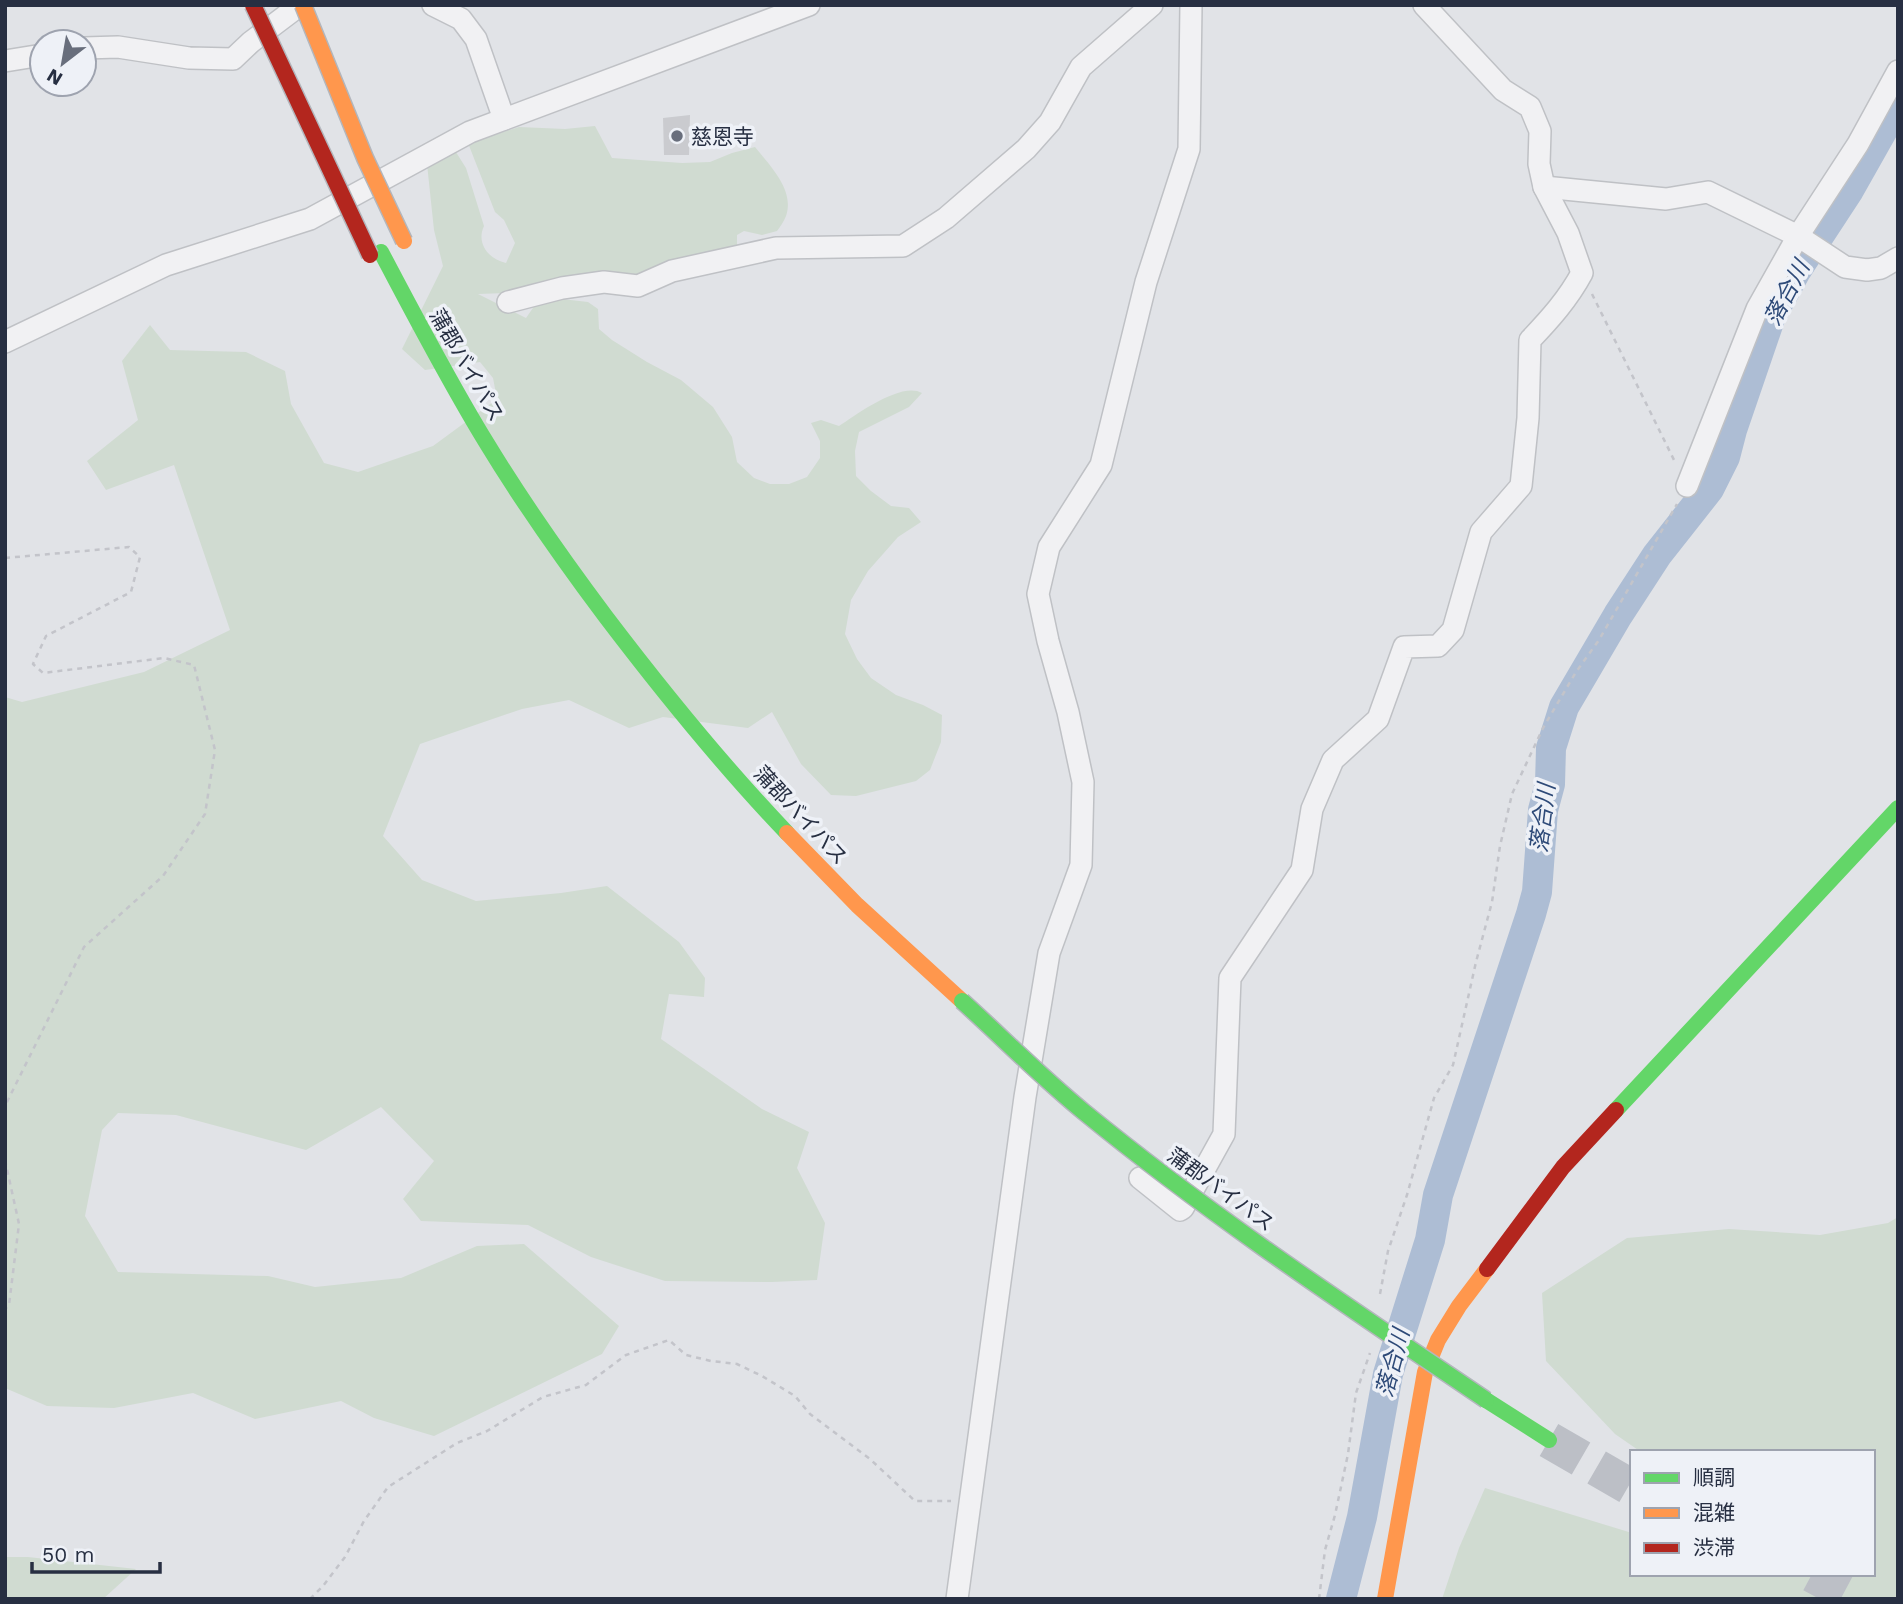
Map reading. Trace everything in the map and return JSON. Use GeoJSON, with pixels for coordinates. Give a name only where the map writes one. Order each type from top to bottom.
{"type":"FeatureCollection","features":[{"type":"Feature","properties":{"kind":"main road"},"geometry":{"type":"LineString","coordinates":[[253,5],[389,248]]}},
{"type":"Feature","properties":{"kind":"main road","name":"蒲郡バイパス"},"geometry":{"type":"LineString","coordinates":[[264,5],[389,248],[482,405]]}},
{"type":"Feature","properties":{"kind":"main road"},"geometry":{"type":"LineString","coordinates":[[277,5],[289,34]]}},
{"type":"Feature","properties":{"kind":"main road"},"geometry":{"type":"LineString","coordinates":[[302,5],[365,158],[389,248]]}},
{"type":"Feature","properties":{"kind":"main road"},"geometry":{"type":"LineString","coordinates":[[354,177],[366,202]]}},
{"type":"Feature","properties":{"kind":"main road","name":"蒲郡バイパス"},"geometry":{"type":"LineString","coordinates":[[389,248],[430,346],[487,444],[560,555],[658,686],[765,810],[857,905],[965,997]]}},
{"type":"Feature","properties":{"kind":"main road"},"geometry":{"type":"LineString","coordinates":[[413,276],[419,300]]}},
{"type":"Feature","properties":{"kind":"main road","name":"蒲郡バイパス"},"geometry":{"type":"LineString","coordinates":[[517,463],[567,545],[666,676],[775,802],[862,894],[1082,1110],[1171,1180],[1320,1288],[1553,1434]]}},
{"type":"Feature","properties":{"kind":"main road"},"geometry":{"type":"LineString","coordinates":[[1385,1599],[1425,1371],[1438,1340],[1459,1306],[1563,1167],[1898,808]]}},
{"type":"Feature","properties":{"kind":"street"},"geometry":{"type":"LineString","coordinates":[[234,5],[294,127],[358,94],[320,5]]}},
{"type":"Feature","properties":{"kind":"street"},"geometry":{"type":"LineString","coordinates":[[98,48],[118,47],[189,58],[233,58],[302,5]]}},
{"type":"Feature","properties":{"kind":"street"},"geometry":{"type":"LineString","coordinates":[[433,5],[461,19],[476,39],[505,119]]}},
{"type":"Feature","properties":{"kind":"street"},"geometry":{"type":"LineString","coordinates":[[5,342],[166,265],[310,219],[470,132],[809,5]]}},
{"type":"Feature","properties":{"kind":"street"},"geometry":{"type":"LineString","coordinates":[[508,302],[562,288],[604,282],[638,286],[672,271],[776,248],[903,246],[946,218],[1026,149],[1049,122],[1081,67],[1152,5]]}},
{"type":"Feature","properties":{"kind":"street"},"geometry":{"type":"LineString","coordinates":[[957,1599],[1027,1086],[1049,953],[1081,865],[1083,782],[1038,594],[1049,547],[1101,465],[1146,282],[1189,149],[1191,5]]}},
{"type":"Feature","properties":{"kind":"street"},"geometry":{"type":"LineString","coordinates":[[1027,1086],[1180,1210],[1183,1208],[1224,1134],[1230,978],[1302,870],[1312,809],[1334,760],[1378,719],[1404,648],[1438,646],[1453,630],[1481,532],[1521,486],[1528,418],[1530,340],[1572,293],[1582,273],[1568,233],[1544,187],[1539,164],[1540,131],[1530,107],[1503,90],[1424,5]]}},
{"type":"Feature","properties":{"kind":"street"},"geometry":{"type":"LineString","coordinates":[[5,61],[28,57]]}},
{"type":"Feature","properties":{"kind":"street"},"geometry":{"type":"LineString","coordinates":[[1687,486],[1757,309],[1858,144],[1898,71]]}},
{"type":"Feature","properties":{"kind":"street"},"geometry":{"type":"LineString","coordinates":[[1544,187],[1666,199],[1708,192],[1800,237],[1845,267],[1867,270],[1881,268],[1898,258]]}},
{"type":"Feature","properties":{"kind":"path"},"geometry":{"type":"LineString","coordinates":[[1379,1303],[1388,1251],[1434,1098],[1453,1065],[1492,902],[1500,846],[1512,794],[1543,728],[1576,672],[1599,640],[1687,486],[1582,273]]}},
{"type":"Feature","properties":{"kind":"path"},"geometry":{"type":"LineString","coordinates":[[5,558],[129,547],[140,557],[131,592],[46,636],[33,664],[43,673],[164,658],[194,665],[215,750],[205,814],[163,876],[84,947],[5,1106]]}},
{"type":"Feature","properties":{"kind":"path"},"geometry":{"type":"LineString","coordinates":[[5,1160],[19,1224],[9,1304],[5,1309]]}},
{"type":"Feature","properties":{"kind":"path"},"geometry":{"type":"LineString","coordinates":[[310,1599],[345,1557],[364,1521],[388,1487],[457,1443],[487,1431],[543,1397],[586,1385],[626,1355],[669,1340],[686,1355],[711,1362],[737,1364],[795,1396],[810,1414],[870,1459],[915,1501],[970,1501]]}},
{"type":"Feature","properties":{"kind":"path"},"geometry":{"type":"LineString","coordinates":[[1319,1599],[1325,1550],[1348,1454],[1356,1393],[1372,1343]]}},
{"type":"Feature","properties":{"kind":"shaded area"},"geometry":{"type":"Polygon","coordinates":[[[595,126],[612,158],[682,163],[710,162],[755,147],[774,170],[784,188],[788,206],[785,218],[777,231],[762,235],[744,231],[737,235],[737,250],[656,266],[638,277],[478,294],[526,318],[535,305],[553,298],[588,302],[598,309],[599,329],[612,340],[681,380],[713,407],[732,437],[737,462],[754,478],[770,484],[789,484],[807,477],[820,458],[820,441],[811,423],[821,420],[839,426],[892,395],[913,390],[922,393],[909,407],[859,432],[855,451],[856,476],[891,506],[909,508],[921,522],[898,537],[868,571],[851,600],[845,634],[857,659],[871,678],[896,695],[942,715],[941,742],[930,770],[916,781],[856,796],[831,795],[801,764],[772,712],[748,728],[663,717],[629,728],[569,700],[522,709],[420,744],[383,836],[422,880],[476,901],[607,886],[679,942],[705,978],[704,997],[669,994],[661,1039],[762,1109],[809,1132],[797,1168],[825,1223],[817,1280],[665,1281],[591,1257],[528,1225],[421,1221],[403,1199],[434,1161],[381,1107],[306,1150],[176,1115],[118,1113],[102,1130],[85,1216],[118,1272],[268,1276],[315,1287],[401,1278],[477,1246],[524,1244],[619,1326],[602,1354],[434,1436],[374,1418],[341,1401],[255,1419],[193,1393],[114,1408],[47,1406],[5,1388],[5,697],[22,702],[144,672],[230,630],[174,465],[106,490],[87,461],[138,420],[122,361],[150,325],[170,350],[246,352],[285,371],[291,404],[324,463],[358,472],[433,446],[497,399],[493,378],[480,362],[425,370],[402,349],[443,266],[434,230],[427,164],[454,149],[466,168],[484,226],[482,238],[485,249],[494,258],[506,263],[515,243],[504,220],[495,212],[468,143],[519,127],[565,129],[595,126]]]}},
{"type":"Feature","properties":{"kind":"shaded area"},"geometry":{"type":"Polygon","coordinates":[[[1898,1217],[1898,1599],[1442,1599],[1459,1548],[1485,1488],[1630,1532],[1630,1576],[1875,1576],[1875,1450],[1638,1450],[1615,1434],[1546,1361],[1542,1293],[1627,1238],[1729,1229],[1820,1235],[1888,1223],[1898,1217]]]}},
{"type":"Feature","properties":{"kind":"shaded area"},"geometry":{"type":"Polygon","coordinates":[[[5,1557],[136,1569],[103,1599],[5,1599],[5,1557]]]}},
{"type":"Feature","properties":{"kind":"building","name":"慈恩寺"},"geometry":{"type":"Polygon","coordinates":[[[690,115],[689,155],[664,155],[663,118],[690,115]]]}},
{"type":"Feature","properties":{"kind":"waterway","name":"落合川"},"geometry":{"type":"LineString","coordinates":[[1341,1599],[1362,1517],[1388,1374],[1430,1240],[1438,1195],[1537,892],[1543,810],[1550,784],[1551,748],[1564,707],[1657,555],[1709,489],[1725,457],[1771,316],[1796,271],[1849,190],[1898,103]]}},
{"type":"Feature","properties":{"kind":"tunnel"},"geometry":{"type":"LineString","coordinates":[[1549,1440],[1630,1487]]}},
{"type":"Feature","properties":{"kind":"tunnel"},"geometry":{"type":"LineString","coordinates":[[1816,1576],[1859,1599]]}},
{"type":"Feature","properties":{"kind":"traffic: fast"},"geometry":{"type":"LineString","coordinates":[[381,252],[472,419],[544,531],[606,617],[671,700],[716,755],[787,833]]}},
{"type":"Feature","properties":{"kind":"traffic: fast"},"geometry":{"type":"LineString","coordinates":[[1616,1110],[1898,808]]}},
{"type":"Feature","properties":{"kind":"traffic: fast"},"geometry":{"type":"LineString","coordinates":[[962,1001],[1068,1099],[1181,1188],[1486,1400]]}},
{"type":"Feature","properties":{"kind":"traffic: fast"},"geometry":{"type":"LineString","coordinates":[[1486,1400],[1549,1440]]}},
{"type":"Feature","properties":{"kind":"traffic: slow"},"geometry":{"type":"LineString","coordinates":[[303,5],[365,158],[404,241]]}},
{"type":"Feature","properties":{"kind":"traffic: slow"},"geometry":{"type":"LineString","coordinates":[[787,833],[857,905],[962,1001]]}},
{"type":"Feature","properties":{"kind":"traffic: slow"},"geometry":{"type":"LineString","coordinates":[[1385,1599],[1425,1372],[1438,1340],[1487,1269]]}},
{"type":"Feature","properties":{"kind":"traffic: jam"},"geometry":{"type":"LineString","coordinates":[[253,5],[370,255]]}},
{"type":"Feature","properties":{"kind":"traffic: jam"},"geometry":{"type":"LineString","coordinates":[[1487,1269],[1563,1167],[1616,1110]]}},
{"type":"Feature","properties":{"kind":"place","name":"慈恩寺"},"geometry":{"type":"Point","coordinates":[677,136]}}]}
